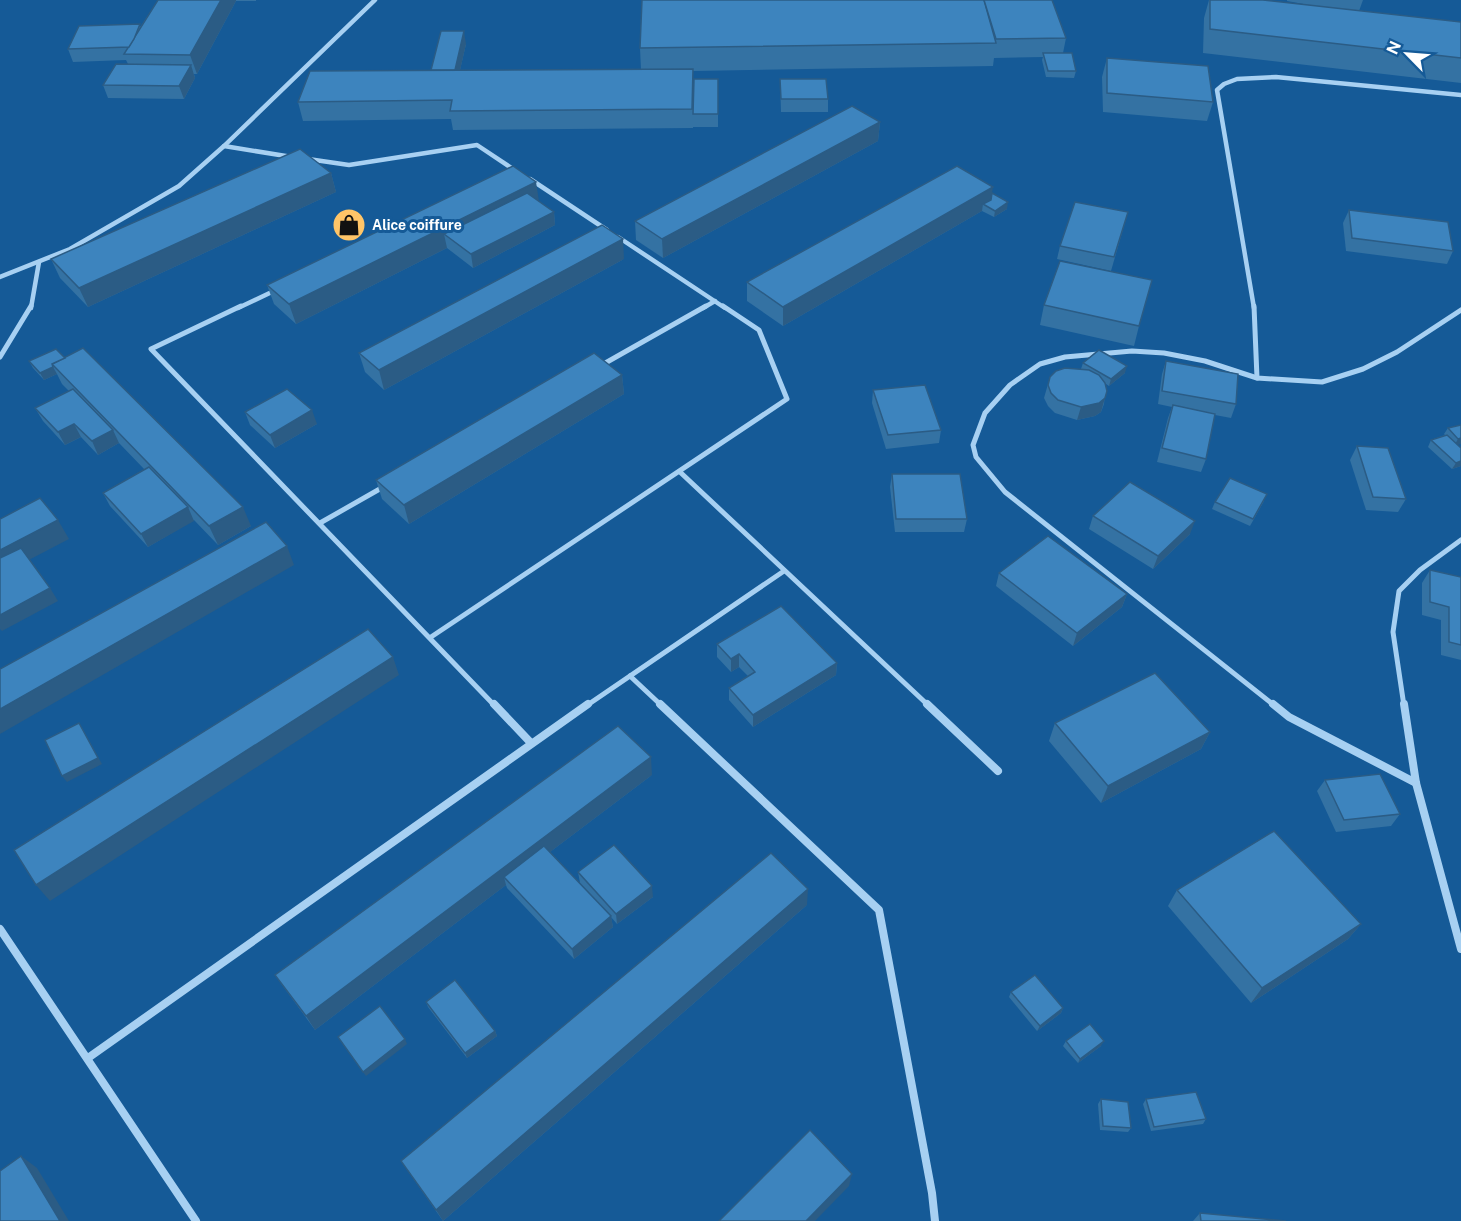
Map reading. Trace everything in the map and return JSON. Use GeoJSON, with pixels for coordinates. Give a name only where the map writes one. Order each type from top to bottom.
{"type":"FeatureCollection","features":[{"type":"Feature","properties":{"kind":"street"},"geometry":{"type":"LineString","coordinates":[[0,277],[70,249],[178,186],[224,147],[375,0]]}},
{"type":"Feature","properties":{"kind":"street"},"geometry":{"type":"LineString","coordinates":[[1257,378],[1254,297],[1217,90],[1231,81],[1248,77],[1461,95]]}},
{"type":"Feature","properties":{"kind":"street"},"geometry":{"type":"LineString","coordinates":[[224,147],[349,165],[477,145],[759,330],[787,399],[431,638]]}},
{"type":"Feature","properties":{"kind":"street"},"geometry":{"type":"LineString","coordinates":[[0,357],[31,309],[39,262]]}},
{"type":"Feature","properties":{"kind":"street"},"geometry":{"type":"LineString","coordinates":[[280,288],[150,349],[531,743]]}},
{"type":"Feature","properties":{"kind":"street"},"geometry":{"type":"LineString","coordinates":[[590,371],[715,301]]}},
{"type":"Feature","properties":{"kind":"street"},"geometry":{"type":"LineString","coordinates":[[1416,783],[1289,717],[1005,492],[976,457],[973,445],[985,412],[1010,385],[1040,364],[1057,359],[1132,351],[1164,353],[1205,362],[1257,378],[1322,382],[1363,369],[1397,352],[1461,310]]}},
{"type":"Feature","properties":{"kind":"street"},"geometry":{"type":"LineString","coordinates":[[680,472],[998,771]]}},
{"type":"Feature","properties":{"kind":"street"},"geometry":{"type":"LineString","coordinates":[[320,523],[393,482]]}},
{"type":"Feature","properties":{"kind":"street"},"geometry":{"type":"LineString","coordinates":[[1461,540],[1420,570],[1399,591],[1393,632],[1416,783],[1461,949]]}},
{"type":"Feature","properties":{"kind":"street"},"geometry":{"type":"LineString","coordinates":[[88,1058],[531,743],[783,571]]}},
{"type":"Feature","properties":{"kind":"street"},"geometry":{"type":"LineString","coordinates":[[630,676],[879,910],[932,1193],[934,1221]]}},
{"type":"Feature","properties":{"kind":"street"},"geometry":{"type":"LineString","coordinates":[[0,929],[196,1221]]}},
{"type":"Feature","properties":{"kind":"building"},"geometry":{"type":"Polygon","coordinates":[[[158,0],[221,0],[190,55],[124,54],[158,0]]]}},
{"type":"Feature","properties":{"kind":"building"},"geometry":{"type":"Polygon","coordinates":[[[642,0],[984,0],[996,43],[640,48],[642,0]]]}},
{"type":"Feature","properties":{"kind":"building"},"geometry":{"type":"Polygon","coordinates":[[[984,0],[1052,0],[1066,38],[996,39],[984,0]]]}},
{"type":"Feature","properties":{"kind":"building"},"geometry":{"type":"Polygon","coordinates":[[[1210,0],[1263,0],[1461,22],[1461,58],[1210,29],[1210,0]]]}},
{"type":"Feature","properties":{"kind":"building"},"geometry":{"type":"Polygon","coordinates":[[[140,24],[129,47],[68,49],[79,26],[140,24]]]}},
{"type":"Feature","properties":{"kind":"building"},"geometry":{"type":"Polygon","coordinates":[[[441,31],[464,31],[455,70],[431,70],[441,31]]]}},
{"type":"Feature","properties":{"kind":"building"},"geometry":{"type":"Polygon","coordinates":[[[1043,53],[1072,53],[1076,71],[1048,71],[1043,53]]]}},
{"type":"Feature","properties":{"kind":"building"},"geometry":{"type":"Polygon","coordinates":[[[1107,58],[1208,66],[1213,102],[1107,93],[1107,58]]]}},
{"type":"Feature","properties":{"kind":"building"},"geometry":{"type":"Polygon","coordinates":[[[116,64],[191,65],[179,86],[103,85],[116,64]]]}},
{"type":"Feature","properties":{"kind":"building"},"geometry":{"type":"Polygon","coordinates":[[[693,69],[692,109],[450,111],[452,100],[298,102],[310,71],[693,69]]]}},
{"type":"Feature","properties":{"kind":"building"},"geometry":{"type":"Polygon","coordinates":[[[694,79],[718,79],[718,114],[693,114],[694,79]]]}},
{"type":"Feature","properties":{"kind":"building"},"geometry":{"type":"Polygon","coordinates":[[[780,79],[826,79],[828,99],[781,99],[780,79]]]}},
{"type":"Feature","properties":{"kind":"building"},"geometry":{"type":"Polygon","coordinates":[[[852,106],[880,122],[662,239],[635,221],[852,106]]]}},
{"type":"Feature","properties":{"kind":"building"},"geometry":{"type":"Polygon","coordinates":[[[300,149],[331,173],[79,288],[51,259],[300,149]]]}},
{"type":"Feature","properties":{"kind":"building"},"geometry":{"type":"Polygon","coordinates":[[[513,166],[536,182],[289,304],[267,285],[513,166]]]}},
{"type":"Feature","properties":{"kind":"building"},"geometry":{"type":"Polygon","coordinates":[[[957,166],[993,187],[783,307],[747,282],[957,166]]]}},
{"type":"Feature","properties":{"kind":"building"},"geometry":{"type":"Polygon","coordinates":[[[527,193],[554,212],[471,254],[444,234],[527,193]]]}},
{"type":"Feature","properties":{"kind":"building"},"geometry":{"type":"Polygon","coordinates":[[[992,193],[1008,202],[995,211],[983,204],[991,200],[992,193]]]}},
{"type":"Feature","properties":{"kind":"building"},"geometry":{"type":"Polygon","coordinates":[[[1075,202],[1128,212],[1114,257],[1060,246],[1075,202]]]}},
{"type":"Feature","properties":{"kind":"building"},"geometry":{"type":"Polygon","coordinates":[[[1349,210],[1448,222],[1453,251],[1352,238],[1349,210]]]}},
{"type":"Feature","properties":{"kind":"building"},"geometry":{"type":"Polygon","coordinates":[[[602,225],[623,239],[379,370],[359,353],[602,225]]]}},
{"type":"Feature","properties":{"kind":"building"},"geometry":{"type":"Polygon","coordinates":[[[1060,261],[1152,280],[1139,326],[1044,305],[1060,261]]]}},
{"type":"Feature","properties":{"kind":"building"},"geometry":{"type":"Polygon","coordinates":[[[83,348],[243,507],[209,526],[52,364],[83,348]]]}},
{"type":"Feature","properties":{"kind":"building"},"geometry":{"type":"Polygon","coordinates":[[[56,349],[65,358],[40,373],[29,361],[56,349]]]}},
{"type":"Feature","properties":{"kind":"building"},"geometry":{"type":"Polygon","coordinates":[[[1099,350],[1127,366],[1111,379],[1083,363],[1099,350]]]}},
{"type":"Feature","properties":{"kind":"building"},"geometry":{"type":"Polygon","coordinates":[[[594,353],[622,375],[404,505],[376,480],[594,353]]]}},
{"type":"Feature","properties":{"kind":"building"},"geometry":{"type":"Polygon","coordinates":[[[1166,361],[1238,374],[1236,404],[1162,391],[1166,361]]]}},
{"type":"Feature","properties":{"kind":"building"},"geometry":{"type":"Polygon","coordinates":[[[1065,368],[1089,370],[1099,375],[1105,383],[1107,391],[1105,398],[1099,403],[1081,407],[1058,400],[1051,393],[1048,385],[1050,377],[1056,371],[1065,368]]]}},
{"type":"Feature","properties":{"kind":"building"},"geometry":{"type":"Polygon","coordinates":[[[925,385],[941,430],[888,435],[873,390],[925,385]]]}},
{"type":"Feature","properties":{"kind":"building"},"geometry":{"type":"Polygon","coordinates":[[[73,389],[113,430],[92,441],[74,424],[58,432],[35,408],[73,389]]]}},
{"type":"Feature","properties":{"kind":"building"},"geometry":{"type":"Polygon","coordinates":[[[287,389],[312,410],[270,435],[245,412],[287,389]]]}},
{"type":"Feature","properties":{"kind":"building"},"geometry":{"type":"Polygon","coordinates":[[[1173,405],[1215,414],[1206,459],[1162,448],[1173,405]]]}},
{"type":"Feature","properties":{"kind":"building"},"geometry":{"type":"Polygon","coordinates":[[[1461,425],[1461,438],[1458,439],[1448,428],[1461,425]]]}},
{"type":"Feature","properties":{"kind":"building"},"geometry":{"type":"Polygon","coordinates":[[[1447,435],[1461,448],[1461,461],[1456,463],[1431,440],[1447,435]]]}},
{"type":"Feature","properties":{"kind":"building"},"geometry":{"type":"Polygon","coordinates":[[[1357,446],[1388,448],[1406,499],[1373,497],[1357,446]]]}},
{"type":"Feature","properties":{"kind":"building"},"geometry":{"type":"Polygon","coordinates":[[[149,467],[188,507],[141,534],[103,493],[149,467]]]}},
{"type":"Feature","properties":{"kind":"building"},"geometry":{"type":"Polygon","coordinates":[[[892,474],[960,474],[967,519],[896,519],[892,474]]]}},
{"type":"Feature","properties":{"kind":"building"},"geometry":{"type":"Polygon","coordinates":[[[1230,478],[1267,494],[1253,519],[1215,502],[1230,478]]]}},
{"type":"Feature","properties":{"kind":"building"},"geometry":{"type":"Polygon","coordinates":[[[1130,482],[1195,521],[1158,556],[1093,516],[1130,482]]]}},
{"type":"Feature","properties":{"kind":"building"},"geometry":{"type":"Polygon","coordinates":[[[40,498],[58,520],[0,550],[0,519],[40,498]]]}},
{"type":"Feature","properties":{"kind":"building"},"geometry":{"type":"Polygon","coordinates":[[[266,522],[287,546],[0,709],[0,669],[266,522]]]}},
{"type":"Feature","properties":{"kind":"building"},"geometry":{"type":"Polygon","coordinates":[[[1048,536],[1127,594],[1077,633],[999,573],[1048,536]]]}},
{"type":"Feature","properties":{"kind":"building"},"geometry":{"type":"Polygon","coordinates":[[[21,548],[50,588],[0,615],[0,558],[21,548]]]}},
{"type":"Feature","properties":{"kind":"building"},"geometry":{"type":"Polygon","coordinates":[[[1430,570],[1461,577],[1461,645],[1449,642],[1449,607],[1430,602],[1430,570]]]}},
{"type":"Feature","properties":{"kind":"building"},"geometry":{"type":"Polygon","coordinates":[[[781,606],[837,663],[753,715],[729,688],[755,672],[739,654],[731,659],[717,644],[781,606]]]}},
{"type":"Feature","properties":{"kind":"building"},"geometry":{"type":"Polygon","coordinates":[[[368,629],[393,657],[36,885],[14,850],[368,629]]]}},
{"type":"Feature","properties":{"kind":"building"},"geometry":{"type":"Polygon","coordinates":[[[1155,673],[1210,732],[1108,786],[1055,723],[1155,673]]]}},
{"type":"Feature","properties":{"kind":"building"},"geometry":{"type":"Polygon","coordinates":[[[79,723],[98,758],[62,776],[45,740],[79,723]]]}},
{"type":"Feature","properties":{"kind":"building"},"geometry":{"type":"Polygon","coordinates":[[[618,726],[651,757],[306,1016],[275,975],[618,726]]]}},
{"type":"Feature","properties":{"kind":"building"},"geometry":{"type":"Polygon","coordinates":[[[1380,774],[1400,814],[1344,820],[1325,780],[1380,774]]]}},
{"type":"Feature","properties":{"kind":"building"},"geometry":{"type":"Polygon","coordinates":[[[1274,831],[1361,924],[1262,988],[1177,890],[1274,831]]]}},
{"type":"Feature","properties":{"kind":"building"},"geometry":{"type":"Polygon","coordinates":[[[614,845],[652,886],[616,914],[578,872],[614,845]]]}},
{"type":"Feature","properties":{"kind":"building"},"geometry":{"type":"Polygon","coordinates":[[[544,846],[611,916],[572,949],[504,877],[544,846]]]}},
{"type":"Feature","properties":{"kind":"building"},"geometry":{"type":"Polygon","coordinates":[[[771,853],[808,889],[436,1210],[401,1161],[771,853]]]}},
{"type":"Feature","properties":{"kind":"building"},"geometry":{"type":"Polygon","coordinates":[[[1035,975],[1063,1008],[1040,1026],[1011,992],[1035,975]]]}},
{"type":"Feature","properties":{"kind":"building"},"geometry":{"type":"Polygon","coordinates":[[[455,980],[495,1031],[465,1053],[426,1002],[455,980]]]}},
{"type":"Feature","properties":{"kind":"building"},"geometry":{"type":"Polygon","coordinates":[[[380,1006],[405,1039],[363,1072],[338,1037],[380,1006]]]}},
{"type":"Feature","properties":{"kind":"building"},"geometry":{"type":"Polygon","coordinates":[[[1090,1024],[1104,1041],[1080,1059],[1066,1041],[1090,1024]]]}},
{"type":"Feature","properties":{"kind":"building"},"geometry":{"type":"Polygon","coordinates":[[[1196,1092],[1206,1119],[1154,1127],[1146,1099],[1196,1092]]]}},
{"type":"Feature","properties":{"kind":"building"},"geometry":{"type":"Polygon","coordinates":[[[1101,1099],[1128,1102],[1131,1128],[1103,1126],[1101,1099]]]}},
{"type":"Feature","properties":{"kind":"building"},"geometry":{"type":"Polygon","coordinates":[[[810,1130],[852,1174],[806,1221],[719,1221],[810,1130]]]}},
{"type":"Feature","properties":{"kind":"building"},"geometry":{"type":"Polygon","coordinates":[[[21,1156],[60,1221],[0,1221],[0,1171],[21,1156]]]}},
{"type":"Feature","properties":{"kind":"building"},"geometry":{"type":"Polygon","coordinates":[[[1200,1213],[1286,1221],[1201,1221],[1200,1213]]]}},
{"type":"Feature","properties":{"kind":"place","name":"Alice coiffure"},"geometry":{"type":"Point","coordinates":[349,225]}}]}
